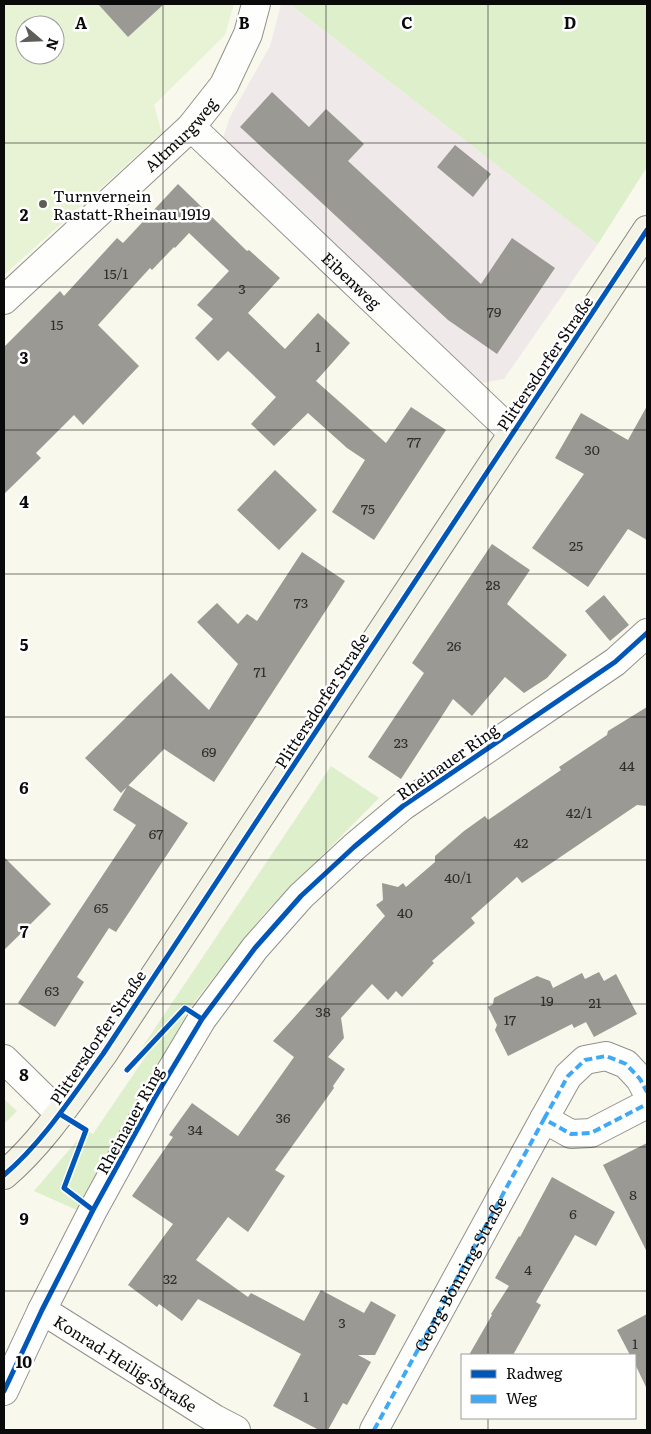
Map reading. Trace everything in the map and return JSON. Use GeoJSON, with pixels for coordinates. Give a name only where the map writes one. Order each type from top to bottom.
{"type":"FeatureCollection","features":[{"type":"Feature","properties":{"kind":"street","name":"Altmurgweg"},"geometry":{"type":"LineString","coordinates":[[4,300],[191,127],[224,85],[248,34],[256,4]]}},
{"type":"Feature","properties":{"kind":"street","name":"Eibenweg"},"geometry":{"type":"LineString","coordinates":[[191,127],[513,433]]}},
{"type":"Feature","properties":{"kind":"street","name":"Plittersdorfer Straße"},"geometry":{"type":"LineString","coordinates":[[4,1176],[60,1114],[114,1037],[647,230]]}},
{"type":"Feature","properties":{"kind":"street","name":"Rheinauer Ring"},"geometry":{"type":"LineString","coordinates":[[4,1391],[42,1310],[93,1210],[154,1099],[202,1019],[255,948],[301,896],[403,806],[615,662],[647,633]]}},
{"type":"Feature","properties":{"kind":"street","name":"Georg-Bönning-Straße"},"geometry":{"type":"LineString","coordinates":[[374,1430],[568,1076],[586,1060],[606,1056],[626,1064],[640,1078],[647,1092]]}},
{"type":"Feature","properties":{"kind":"street"},"geometry":{"type":"LineString","coordinates":[[4,1059],[60,1114]]}},
{"type":"Feature","properties":{"kind":"street"},"geometry":{"type":"LineString","coordinates":[[544,1119],[571,1134],[591,1133],[647,1104]]}},
{"type":"Feature","properties":{"kind":"street","name":"Konrad-Heilig-Straße"},"geometry":{"type":"LineString","coordinates":[[42,1310],[215,1419],[236,1430]]}},
{"type":"Feature","properties":{"kind":"shaded area"},"geometry":{"type":"Polygon","coordinates":[[[281,4],[290,4],[598,244],[504,379],[482,383],[222,141],[230,117],[270,46],[281,4]]]}},
{"type":"Feature","properties":{"kind":"green space","name":"Turnvernein Rastatt-Rheinau 1919"},"geometry":{"type":"Polygon","coordinates":[[[4,4],[234,4],[225,35],[154,105],[162,133],[4,275],[4,4]]]}},
{"type":"Feature","properties":{"kind":"green space"},"geometry":{"type":"Polygon","coordinates":[[[290,4],[647,4],[647,167],[598,244],[290,4]]]}},
{"type":"Feature","properties":{"kind":"green space"},"geometry":{"type":"Polygon","coordinates":[[[331,766],[379,798],[264,914],[196,1000],[185,1016],[189,1020],[143,1087],[79,1211],[34,1191],[86,1130],[93,1134],[148,1053],[141,1049],[331,766]]]}},
{"type":"Feature","properties":{"kind":"green space"},"geometry":{"type":"Polygon","coordinates":[[[4,1099],[17,1111],[4,1124],[4,1099]]]}},
{"type":"Feature","properties":{"kind":"building"},"geometry":{"type":"Polygon","coordinates":[[[98,4],[164,4],[128,37],[98,4]]]}},
{"type":"Feature","properties":{"kind":"building"},"geometry":{"type":"Polygon","coordinates":[[[272,92],[309,127],[326,109],[364,144],[348,161],[481,284],[512,238],[555,268],[497,354],[448,320],[240,127],[272,92]]]}},
{"type":"Feature","properties":{"kind":"building"},"geometry":{"type":"Polygon","coordinates":[[[455,145],[491,174],[473,197],[437,167],[455,145]]]}},
{"type":"Feature","properties":{"kind":"building"},"geometry":{"type":"Polygon","coordinates":[[[178,184],[247,251],[249,250],[280,278],[248,313],[285,349],[318,313],[350,343],[316,381],[386,443],[411,407],[446,430],[374,540],[332,512],[365,460],[347,448],[308,413],[274,446],[251,424],[276,397],[228,351],[218,361],[195,338],[213,319],[197,305],[229,271],[189,233],[152,270],[150,268],[98,325],[139,366],[83,425],[74,415],[36,453],[41,458],[4,494],[4,347],[60,291],[64,296],[117,238],[123,243],[178,184]]]}},
{"type":"Feature","properties":{"kind":"building"},"geometry":{"type":"Polygon","coordinates":[[[647,406],[647,540],[628,529],[588,587],[532,548],[584,474],[555,458],[581,413],[628,440],[647,406]]]}},
{"type":"Feature","properties":{"kind":"building"},"geometry":{"type":"Polygon","coordinates":[[[275,470],[317,510],[279,550],[237,510],[275,470]]]}},
{"type":"Feature","properties":{"kind":"building"},"geometry":{"type":"Polygon","coordinates":[[[492,544],[530,570],[507,604],[567,655],[547,678],[524,693],[505,677],[472,716],[453,699],[401,779],[368,757],[424,673],[412,663],[492,544]]]}},
{"type":"Feature","properties":{"kind":"building"},"geometry":{"type":"Polygon","coordinates":[[[302,552],[345,581],[214,782],[164,749],[121,793],[85,758],[171,673],[209,710],[238,664],[197,622],[217,603],[238,624],[247,614],[257,621],[302,552]]]}},
{"type":"Feature","properties":{"kind":"building"},"geometry":{"type":"Polygon","coordinates":[[[604,595],[629,625],[610,641],[585,611],[604,595]]]}},
{"type":"Feature","properties":{"kind":"building"},"geometry":{"type":"Polygon","coordinates":[[[647,707],[647,806],[637,805],[522,883],[517,877],[471,918],[475,923],[432,961],[434,963],[402,997],[396,991],[388,1000],[372,984],[341,1018],[344,1038],[328,1057],[345,1069],[333,1086],[334,1088],[275,1170],[285,1176],[248,1232],[228,1217],[196,1260],[248,1297],[251,1293],[304,1321],[321,1290],[364,1313],[371,1301],[396,1315],[375,1355],[358,1355],[371,1362],[347,1405],[343,1403],[328,1430],[319,1430],[273,1406],[301,1354],[198,1299],[182,1321],[159,1304],[157,1307],[128,1285],[173,1224],[132,1196],[173,1137],[169,1135],[192,1103],[238,1136],[294,1057],[273,1041],[385,916],[376,905],[383,900],[382,883],[398,887],[403,883],[406,887],[435,862],[435,856],[464,831],[485,816],[488,820],[561,770],[559,767],[607,735],[608,731],[647,707]]]}},
{"type":"Feature","properties":{"kind":"building"},"geometry":{"type":"Polygon","coordinates":[[[128,785],[188,823],[116,932],[109,928],[77,977],[84,982],[55,1027],[18,1003],[136,825],[113,810],[128,785]]]}},
{"type":"Feature","properties":{"kind":"building"},"geometry":{"type":"Polygon","coordinates":[[[4,857],[51,904],[4,950],[4,857]]]}},
{"type":"Feature","properties":{"kind":"building"},"geometry":{"type":"Polygon","coordinates":[[[599,972],[604,981],[616,974],[637,1014],[594,1037],[586,1022],[574,1028],[572,1024],[508,1056],[495,1030],[497,1025],[488,1007],[493,1004],[494,998],[537,976],[550,981],[553,988],[582,973],[585,979],[599,972]]]}},
{"type":"Feature","properties":{"kind":"building"},"geometry":{"type":"Polygon","coordinates":[[[647,1143],[647,1252],[603,1165],[647,1143]]]}},
{"type":"Feature","properties":{"kind":"building"},"geometry":{"type":"Polygon","coordinates":[[[552,1177],[615,1212],[596,1246],[575,1235],[536,1302],[541,1305],[514,1354],[470,1354],[491,1314],[509,1286],[495,1278],[520,1237],[552,1177]]]}},
{"type":"Feature","properties":{"kind":"building"},"geometry":{"type":"Polygon","coordinates":[[[647,1314],[647,1389],[636,1366],[636,1354],[629,1354],[617,1330],[647,1314]]]}},
{"type":"Feature","properties":{"kind":"marked path"},"geometry":{"type":"LineString","coordinates":[[544,1119],[568,1076],[585,1060],[606,1056],[626,1064],[640,1079],[647,1092]]}},
{"type":"Feature","properties":{"kind":"marked path"},"geometry":{"type":"LineString","coordinates":[[374,1430],[544,1119],[571,1134],[591,1133],[647,1104]]}},
{"type":"Feature","properties":{"kind":"cycle path"},"geometry":{"type":"LineString","coordinates":[[4,1175],[45,1133],[103,1054],[647,230]]}},
{"type":"Feature","properties":{"kind":"cycle path"},"geometry":{"type":"LineString","coordinates":[[4,1391],[42,1310],[93,1210],[154,1099],[202,1019],[255,948],[301,896],[354,847],[403,806],[615,662],[647,633]]}},
{"type":"Feature","properties":{"kind":"cycle path"},"geometry":{"type":"LineString","coordinates":[[127,1070],[185,1008],[202,1019]]}},
{"type":"Feature","properties":{"kind":"cycle path"},"geometry":{"type":"LineString","coordinates":[[60,1114],[86,1130],[64,1188],[93,1210]]}},
{"type":"Feature","properties":{"kind":"place","name":"Turnvernein Rastatt-Rheinau 1919"},"geometry":{"type":"Point","coordinates":[43,204]}}]}
